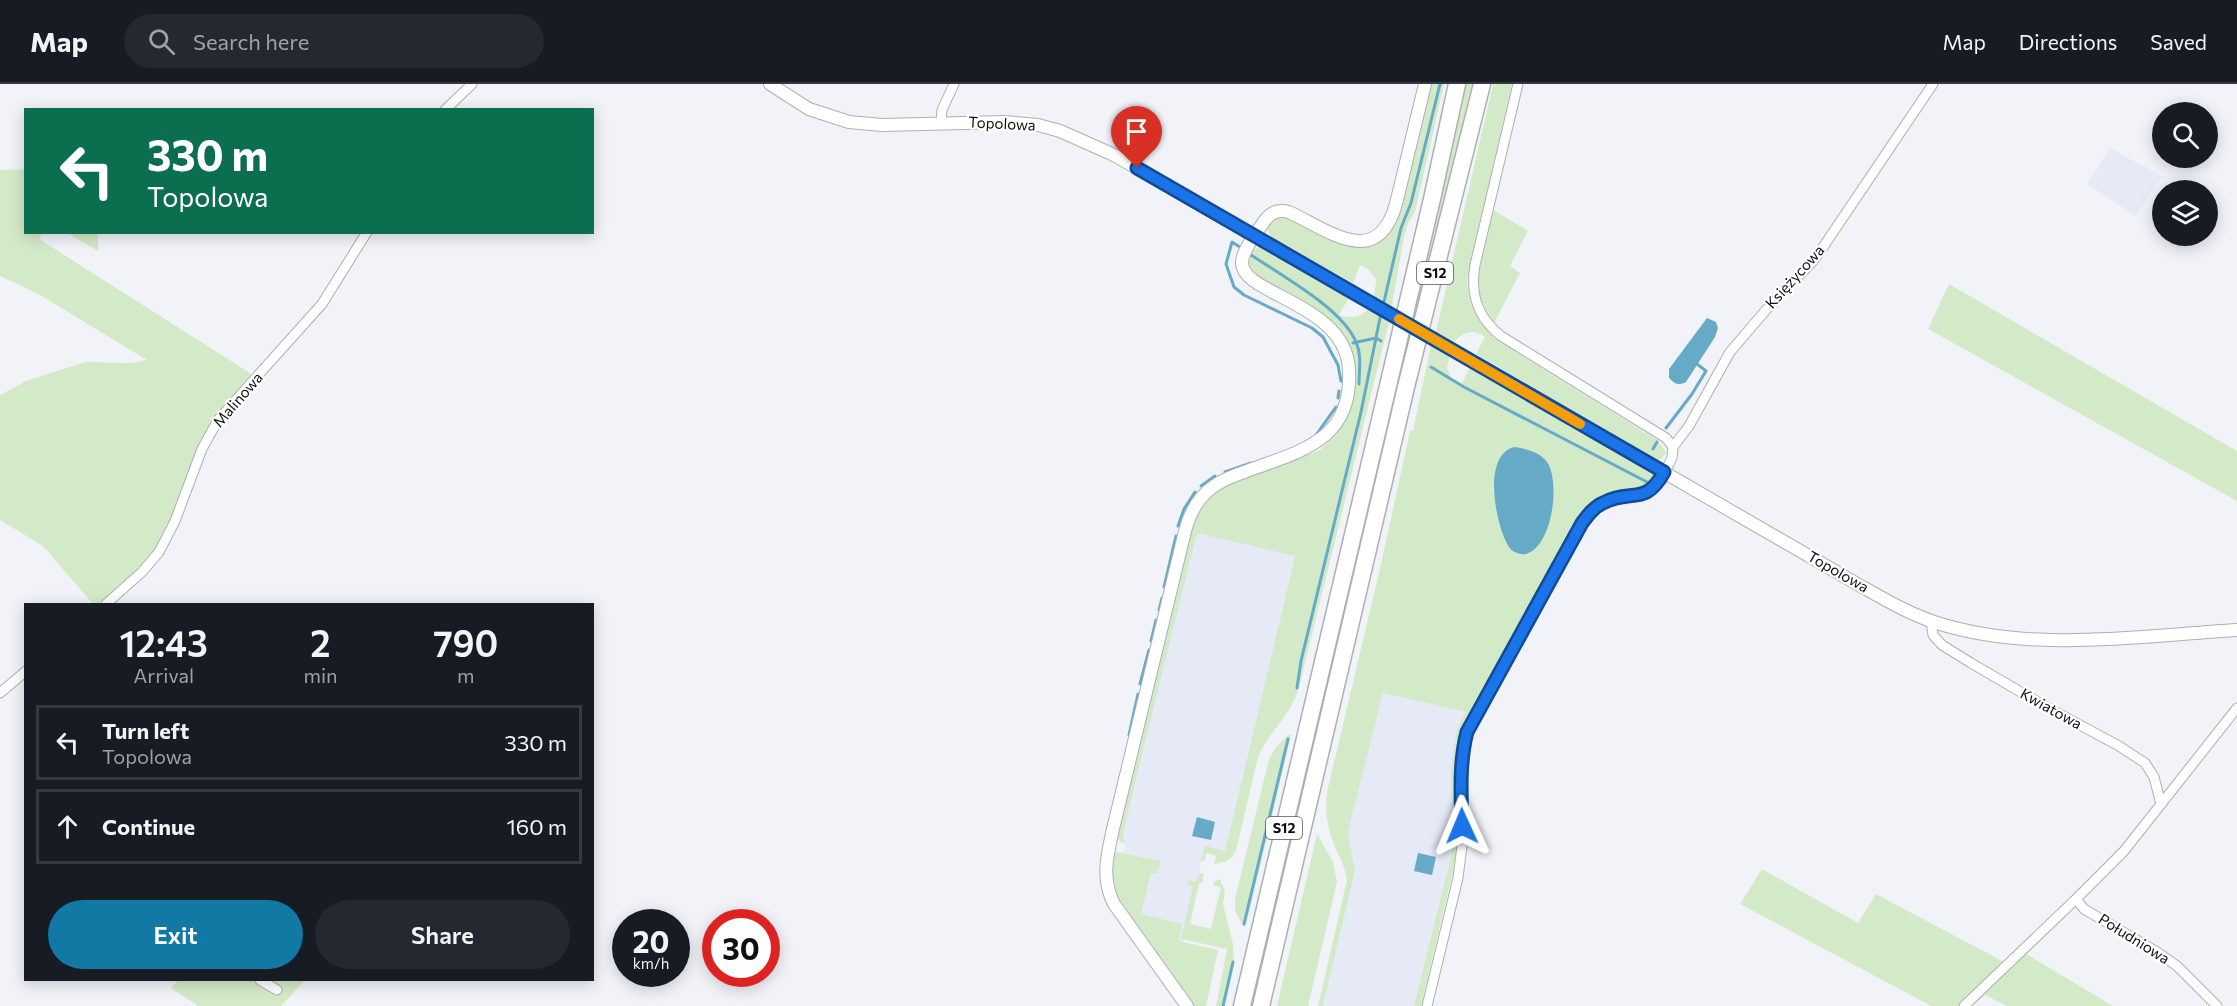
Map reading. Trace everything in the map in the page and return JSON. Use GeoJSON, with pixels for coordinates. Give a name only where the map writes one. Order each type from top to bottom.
{"type":"FeatureCollection","features":[{"type":"Feature","properties":{"kind":"highway","name":"S12"},"geometry":{"type":"LineString","coordinates":[[1242,1006],[1432,199],[1456,84]]}},
{"type":"Feature","properties":{"kind":"highway","name":"S12"},"geometry":{"type":"LineString","coordinates":[[1261,1006],[1406,387],[1482,84]]}},
{"type":"Feature","properties":{"kind":"street"},"geometry":{"type":"LineString","coordinates":[[447,108],[472,84]]}},
{"type":"Feature","properties":{"kind":"street","name":"Topolowa"},"geometry":{"type":"LineString","coordinates":[[770,84],[809,109],[840,120],[876,125],[941,122],[1018,123],[1060,131],[1114,155],[1859,585],[1906,611],[1931,621],[1990,634],[2056,640],[2237,630]]}},
{"type":"Feature","properties":{"kind":"street"},"geometry":{"type":"LineString","coordinates":[[941,122],[942,110],[954,84]]}},
{"type":"Feature","properties":{"kind":"street"},"geometry":{"type":"LineString","coordinates":[[1187,1006],[1114,904],[1107,889],[1105,869],[1185,531],[1194,506],[1214,486],[1228,478],[1303,451],[1326,435],[1342,412],[1348,384],[1349,368],[1346,353],[1338,336],[1317,316],[1257,282],[1244,272],[1243,257],[1269,215],[1281,210],[1348,241],[1370,239],[1384,230],[1394,212],[1425,84]]}},
{"type":"Feature","properties":{"kind":"street"},"geometry":{"type":"LineString","coordinates":[[1518,84],[1475,265],[1473,290],[1479,310],[1485,321],[1501,336],[1666,438],[1673,447]]}},
{"type":"Feature","properties":{"kind":"street","name":"Księżycowa"},"geometry":{"type":"LineString","coordinates":[[1664,472],[1674,454],[1673,447],[1689,426],[1730,352],[1761,315],[1815,259],[1933,84]]}},
{"type":"Feature","properties":{"kind":"street","name":"Malinowa"},"geometry":{"type":"LineString","coordinates":[[107,603],[142,572],[159,552],[175,521],[202,449],[218,420],[322,304],[366,234]]}},
{"type":"Feature","properties":{"kind":"street"},"geometry":{"type":"LineString","coordinates":[[1426,1006],[1458,878],[1462,846],[1462,750],[1467,732],[1588,516],[1606,501],[1649,492],[1658,484],[1664,472]]}},
{"type":"Feature","properties":{"kind":"street","name":"Kwiatowa"},"geometry":{"type":"LineString","coordinates":[[1931,621],[1933,635],[1953,652],[2145,762],[2154,777],[2161,804]]}},
{"type":"Feature","properties":{"kind":"street"},"geometry":{"type":"LineString","coordinates":[[0,693],[24,673]]}},
{"type":"Feature","properties":{"kind":"street"},"geometry":{"type":"LineString","coordinates":[[1964,1006],[2124,850],[2237,708]]}},
{"type":"Feature","properties":{"kind":"street","name":"Południowa"},"geometry":{"type":"LineString","coordinates":[[2076,899],[2084,909],[2177,966],[2217,1006]]}},
{"type":"Feature","properties":{"kind":"street"},"geometry":{"type":"LineString","coordinates":[[262,981],[277,990]]}},
{"type":"Feature","properties":{"kind":"shaded area"},"geometry":{"type":"Polygon","coordinates":[[[2110,148],[2162,176],[2159,180],[2152,180],[2152,191],[2136,216],[2087,184],[2110,148]]]}},
{"type":"Feature","properties":{"kind":"shaded area"},"geometry":{"type":"Polygon","coordinates":[[[1197,532],[1295,555],[1225,851],[1205,847],[1182,947],[1151,940],[1117,854],[1124,852],[1126,843],[1123,837],[1130,804],[1197,532]]]}},
{"type":"Feature","properties":{"kind":"shaded area"},"geometry":{"type":"Polygon","coordinates":[[[1383,692],[1466,712],[1451,771],[1452,852],[1414,1006],[1323,1006],[1355,871],[1348,832],[1383,692]]]}},
{"type":"Feature","properties":{"kind":"green space"},"geometry":{"type":"Polygon","coordinates":[[[1430,84],[1444,84],[1415,212],[1404,236],[1389,322],[1298,691],[1290,708],[1258,757],[1236,851],[1230,859],[1221,863],[1214,864],[1216,856],[1207,853],[1204,861],[1201,861],[1205,846],[1225,851],[1295,556],[1197,533],[1130,804],[1123,837],[1126,843],[1121,842],[1116,835],[1189,527],[1206,500],[1223,486],[1320,450],[1337,434],[1347,414],[1354,369],[1346,340],[1323,315],[1252,273],[1248,263],[1252,251],[1259,247],[1269,249],[1349,298],[1339,315],[1356,317],[1362,314],[1374,296],[1376,279],[1368,269],[1360,265],[1353,283],[1272,238],[1267,229],[1274,220],[1285,217],[1345,244],[1359,247],[1372,245],[1385,236],[1398,218],[1430,84]]]}},
{"type":"Feature","properties":{"kind":"green space"},"geometry":{"type":"Polygon","coordinates":[[[1464,84],[1472,84],[1255,1006],[1248,1006],[1428,239],[1433,239],[1434,232],[1430,230],[1464,84]]]}},
{"type":"Feature","properties":{"kind":"green space"},"geometry":{"type":"Polygon","coordinates":[[[1493,84],[1512,84],[1467,279],[1475,313],[1498,341],[1657,440],[1667,453],[1658,461],[1476,354],[1485,337],[1481,334],[1469,332],[1461,335],[1454,342],[1436,332],[1493,84]]]}},
{"type":"Feature","properties":{"kind":"green space"},"geometry":{"type":"Polygon","coordinates":[[[24,169],[24,234],[42,234],[39,239],[253,375],[205,434],[171,522],[158,546],[138,570],[99,603],[92,603],[43,546],[0,520],[0,395],[26,381],[85,362],[133,363],[147,360],[40,295],[0,276],[0,170],[24,169]]]}},
{"type":"Feature","properties":{"kind":"green space"},"geometry":{"type":"Polygon","coordinates":[[[1493,210],[1528,231],[1510,266],[1520,273],[1494,323],[1478,289],[1481,256],[1493,210]]]}},
{"type":"Feature","properties":{"kind":"green space"},"geometry":{"type":"Polygon","coordinates":[[[69,234],[98,234],[98,251],[69,234]]]}},
{"type":"Feature","properties":{"kind":"green space"},"geometry":{"type":"Polygon","coordinates":[[[1949,284],[2237,451],[2237,501],[1928,329],[1949,284]]]}},
{"type":"Feature","properties":{"kind":"green space"},"geometry":{"type":"Polygon","coordinates":[[[1431,345],[1450,356],[1447,368],[1451,378],[1461,385],[1470,367],[1654,472],[1653,480],[1643,489],[1603,497],[1584,513],[1502,660],[1459,752],[1457,854],[1421,1006],[1414,1006],[1452,852],[1451,771],[1457,729],[1466,712],[1383,693],[1348,832],[1355,871],[1323,1006],[1318,1006],[1347,880],[1328,825],[1327,792],[1410,431],[1413,431],[1431,345]],[[1514,447],[1493,490],[1501,527],[1510,549],[1544,535],[1552,507],[1553,480],[1549,468],[1542,458],[1530,451],[1514,447]]]}},
{"type":"Feature","properties":{"kind":"green space"},"geometry":{"type":"Polygon","coordinates":[[[1288,735],[1291,735],[1246,926],[1243,926],[1235,911],[1235,899],[1269,759],[1276,747],[1288,735]]]}},
{"type":"Feature","properties":{"kind":"green space"},"geometry":{"type":"Polygon","coordinates":[[[1317,834],[1333,862],[1337,882],[1308,1006],[1277,1006],[1317,834]]]}},
{"type":"Feature","properties":{"kind":"green space"},"geometry":{"type":"Polygon","coordinates":[[[1117,852],[1161,861],[1157,874],[1151,873],[1141,914],[1182,924],[1179,941],[1218,950],[1206,1006],[1190,1006],[1117,900],[1112,889],[1112,855],[1117,852]]]}},
{"type":"Feature","properties":{"kind":"green space"},"geometry":{"type":"Polygon","coordinates":[[[1762,869],[1858,923],[1876,894],[2004,962],[2018,949],[2113,1006],[2007,1006],[1985,995],[1972,1006],[1931,1006],[1740,904],[1762,869]]]}},
{"type":"Feature","properties":{"kind":"green space"},"geometry":{"type":"Polygon","coordinates":[[[1199,873],[1204,874],[1202,883],[1199,883],[1190,924],[1211,929],[1221,887],[1213,885],[1215,881],[1220,879],[1225,891],[1223,904],[1233,944],[1234,963],[1225,1006],[1216,1006],[1227,949],[1181,939],[1193,886],[1187,884],[1188,880],[1196,882],[1199,873]]]}},
{"type":"Feature","properties":{"kind":"green space"},"geometry":{"type":"Polygon","coordinates":[[[177,981],[304,981],[281,1006],[198,1006],[171,988],[177,981]]]}},
{"type":"Feature","properties":{"kind":"water"},"geometry":{"type":"Polygon","coordinates":[[[1707,318],[1716,322],[1718,328],[1715,337],[1686,382],[1675,383],[1669,378],[1669,369],[1707,318]]]}},
{"type":"Feature","properties":{"kind":"water"},"geometry":{"type":"Polygon","coordinates":[[[1514,447],[1532,451],[1544,459],[1551,471],[1553,484],[1552,513],[1548,527],[1535,549],[1526,554],[1516,553],[1509,547],[1500,524],[1494,493],[1497,464],[1504,453],[1514,447]]]}},
{"type":"Feature","properties":{"kind":"water"},"geometry":{"type":"Polygon","coordinates":[[[1197,817],[1215,822],[1211,840],[1192,836],[1197,817]]]}},
{"type":"Feature","properties":{"kind":"water"},"geometry":{"type":"Polygon","coordinates":[[[1418,853],[1436,857],[1432,875],[1414,871],[1418,853]]]}},
{"type":"Feature","properties":{"kind":"waterway"},"geometry":{"type":"LineString","coordinates":[[1383,306],[1401,228],[1411,203],[1440,84]]}},
{"type":"Feature","properties":{"kind":"waterway"},"geometry":{"type":"LineString","coordinates":[[1243,249],[1232,242],[1226,264],[1234,287],[1244,295],[1312,328],[1323,337],[1338,365],[1341,381]]}},
{"type":"Feature","properties":{"kind":"waterway"},"geometry":{"type":"LineString","coordinates":[[1248,253],[1324,304],[1349,329],[1359,352],[1359,384]]}},
{"type":"Feature","properties":{"kind":"waterway"},"geometry":{"type":"LineString","coordinates":[[1297,688],[1301,661],[1361,412],[1381,313]]}},
{"type":"Feature","properties":{"kind":"waterway"},"geometry":{"type":"LineString","coordinates":[[1353,343],[1376,338],[1381,341]]}},
{"type":"Feature","properties":{"kind":"waterway"},"geometry":{"type":"LineString","coordinates":[[1666,428],[1706,371],[1697,364]]}},
{"type":"Feature","properties":{"kind":"waterway"},"geometry":{"type":"LineString","coordinates":[[1431,367],[1464,387],[1647,482]]}},
{"type":"Feature","properties":{"kind":"waterway"},"geometry":{"type":"LineString","coordinates":[[1338,398],[1339,391]]}},
{"type":"Feature","properties":{"kind":"waterway"},"geometry":{"type":"LineString","coordinates":[[1316,435],[1336,407]]}},
{"type":"Feature","properties":{"kind":"waterway"},"geometry":{"type":"LineString","coordinates":[[1653,449],[1657,442]]}},
{"type":"Feature","properties":{"kind":"waterway"},"geometry":{"type":"LineString","coordinates":[[1225,472],[1251,463]]}},
{"type":"Feature","properties":{"kind":"waterway"},"geometry":{"type":"LineString","coordinates":[[1201,486],[1215,476]]}},
{"type":"Feature","properties":{"kind":"waterway"},"geometry":{"type":"LineString","coordinates":[[1178,526],[1184,509],[1195,492]]}},
{"type":"Feature","properties":{"kind":"waterway"},"geometry":{"type":"LineString","coordinates":[[1164,587],[1176,536]]}},
{"type":"Feature","properties":{"kind":"waterway"},"geometry":{"type":"LineString","coordinates":[[1159,610],[1162,598]]}},
{"type":"Feature","properties":{"kind":"waterway"},"geometry":{"type":"LineString","coordinates":[[1151,641],[1156,620]]}},
{"type":"Feature","properties":{"kind":"waterway"},"geometry":{"type":"LineString","coordinates":[[1140,684],[1149,650]]}},
{"type":"Feature","properties":{"kind":"waterway"},"geometry":{"type":"LineString","coordinates":[[1129,735],[1138,694]]}},
{"type":"Feature","properties":{"kind":"waterway"},"geometry":{"type":"LineString","coordinates":[[1244,924],[1288,739]]}},
{"type":"Feature","properties":{"kind":"waterway"},"geometry":{"type":"LineString","coordinates":[[1223,1006],[1233,962]]}},
{"type":"Feature","properties":{"kind":"slow traffic"},"geometry":{"type":"LineString","coordinates":[[1399,319],[1580,424]]}},
{"type":"Feature","properties":{"kind":"route"},"geometry":{"type":"LineString","coordinates":[[1137,168],[1664,472],[1658,484],[1649,492],[1606,501],[1592,511],[1582,523],[1467,732],[1462,750],[1461,768],[1462,826]]}}]}
